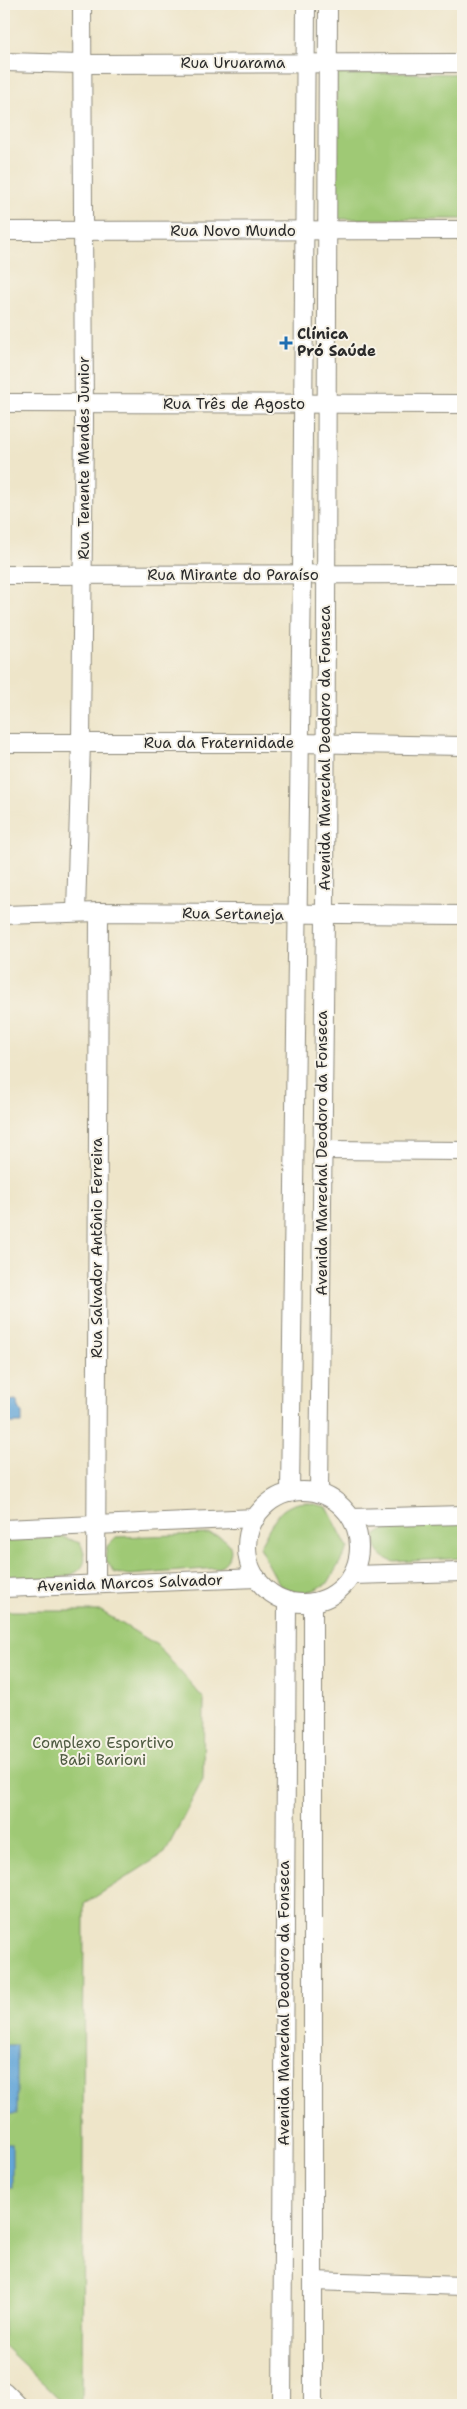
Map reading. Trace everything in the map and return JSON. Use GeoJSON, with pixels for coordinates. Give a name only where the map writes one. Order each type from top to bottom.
{"type":"FeatureCollection","features":[{"type":"Feature","properties":{"kind":"street","name":"Rua Tenente Mendes Junior"},"geometry":{"type":"LineString","coordinates":[[76,912],[83,575],[82,4]]}},
{"type":"Feature","properties":{"kind":"street","name":"Avenida Marechal Deodoro da Fonseca"},"geometry":{"type":"LineString","coordinates":[[290,1493],[298,915],[298,743],[302,575],[306,4]]}},
{"type":"Feature","properties":{"kind":"street","name":"Avenida Marechal Deodoro da Fonseca"},"geometry":{"type":"LineString","coordinates":[[319,1493],[325,915],[326,63],[328,4]]}},
{"type":"Feature","properties":{"kind":"street","name":"Rua Uruarama"},"geometry":{"type":"LineString","coordinates":[[4,62],[81,64],[463,63]]}},
{"type":"Feature","properties":{"kind":"street","name":"Rua Novo Mundo"},"geometry":{"type":"LineString","coordinates":[[4,231],[463,230]]}},
{"type":"Feature","properties":{"kind":"street","name":"Rua Três de Agosto"},"geometry":{"type":"LineString","coordinates":[[4,403],[463,404]]}},
{"type":"Feature","properties":{"kind":"street","name":"Rua Mirante do Paraíso"},"geometry":{"type":"LineString","coordinates":[[4,575],[463,574]]}},
{"type":"Feature","properties":{"kind":"street","name":"Rua da Fraternidade"},"geometry":{"type":"LineString","coordinates":[[4,743],[298,743],[463,746]]}},
{"type":"Feature","properties":{"kind":"street","name":"Rua Sertaneja"},"geometry":{"type":"LineString","coordinates":[[4,915],[76,912],[463,915]]}},
{"type":"Feature","properties":{"kind":"street","name":"Rua Salvador Antônio Ferreira"},"geometry":{"type":"LineString","coordinates":[[96,1584],[99,912]]}},
{"type":"Feature","properties":{"kind":"street"},"geometry":{"type":"LineString","coordinates":[[322,1150],[463,1151]]}},
{"type":"Feature","properties":{"kind":"street"},"geometry":{"type":"LineString","coordinates":[[290,1493],[319,1493],[342,1506],[351,1518],[357,1532],[359,1546],[357,1561],[352,1575],[336,1592],[313,1602],[287,1601],[270,1592],[257,1578],[248,1555],[248,1542],[256,1518],[271,1502],[290,1493]]}},
{"type":"Feature","properties":{"kind":"street"},"geometry":{"type":"LineString","coordinates":[[351,1518],[463,1515]]}},
{"type":"Feature","properties":{"kind":"street"},"geometry":{"type":"LineString","coordinates":[[4,1529],[256,1518]]}},
{"type":"Feature","properties":{"kind":"street"},"geometry":{"type":"LineString","coordinates":[[352,1575],[463,1572]]}},
{"type":"Feature","properties":{"kind":"street","name":"Avenida Marcos Salvador"},"geometry":{"type":"LineString","coordinates":[[4,1588],[257,1578]]}},
{"type":"Feature","properties":{"kind":"street","name":"Avenida Marechal Deodoro da Fonseca"},"geometry":{"type":"LineString","coordinates":[[282,2405],[287,1601]]}},
{"type":"Feature","properties":{"kind":"street","name":"Avenida Marechal Deodoro da Fonseca"},"geometry":{"type":"LineString","coordinates":[[313,1602],[313,2405]]}},
{"type":"Feature","properties":{"kind":"street"},"geometry":{"type":"LineString","coordinates":[[313,2281],[463,2286]]}},
{"type":"Feature","properties":{"kind":"street"},"geometry":{"type":"LineString","coordinates":[[4,2391],[18,2405]]}},
{"type":"Feature","properties":{"kind":"green space"},"geometry":{"type":"Polygon","coordinates":[[[336,72],[463,74],[463,219],[337,219],[336,72]]]}},
{"type":"Feature","properties":{"kind":"green space"},"geometry":{"type":"Polygon","coordinates":[[[305,1502],[327,1507],[348,1548],[328,1583],[312,1591],[297,1593],[280,1586],[259,1547],[276,1517],[281,1512],[287,1507],[305,1502]]]}},
{"type":"Feature","properties":{"kind":"green space"},"geometry":{"type":"Polygon","coordinates":[[[463,1522],[463,1558],[394,1562],[382,1555],[375,1545],[376,1535],[390,1526],[463,1522]]]}},
{"type":"Feature","properties":{"kind":"green space"},"geometry":{"type":"Polygon","coordinates":[[[209,1534],[223,1539],[230,1547],[229,1558],[218,1568],[130,1575],[115,1573],[105,1559],[107,1546],[116,1537],[209,1534]]]}},
{"type":"Feature","properties":{"kind":"green space"},"geometry":{"type":"Polygon","coordinates":[[[62,1537],[80,1543],[85,1557],[82,1567],[73,1574],[60,1578],[4,1580],[4,1540],[62,1537]]]}},
{"type":"Feature","properties":{"kind":"green space","name":"Complexo Esportivo Babi Barioni"},"geometry":{"type":"Polygon","coordinates":[[[4,1611],[101,1611],[157,1645],[204,1699],[203,1779],[165,1853],[84,1904],[82,2405],[66,2405],[4,2346],[4,1611]]]}},
{"type":"Feature","properties":{"kind":"water"},"geometry":{"type":"Polygon","coordinates":[[[16,1400],[22,1414],[22,1423],[8,1423],[8,1401],[16,1400]]]}},
{"type":"Feature","properties":{"kind":"water"},"geometry":{"type":"Polygon","coordinates":[[[4,2045],[17,2045],[17,2114],[4,2114],[4,2045]]]}},
{"type":"Feature","properties":{"kind":"water"},"geometry":{"type":"Polygon","coordinates":[[[4,2144],[12,2144],[12,2187],[4,2187],[4,2144]]]}},
{"type":"Feature","properties":{"kind":"place","name":"Clínica Pró Saúde"},"geometry":{"type":"Point","coordinates":[286,343]}}]}
